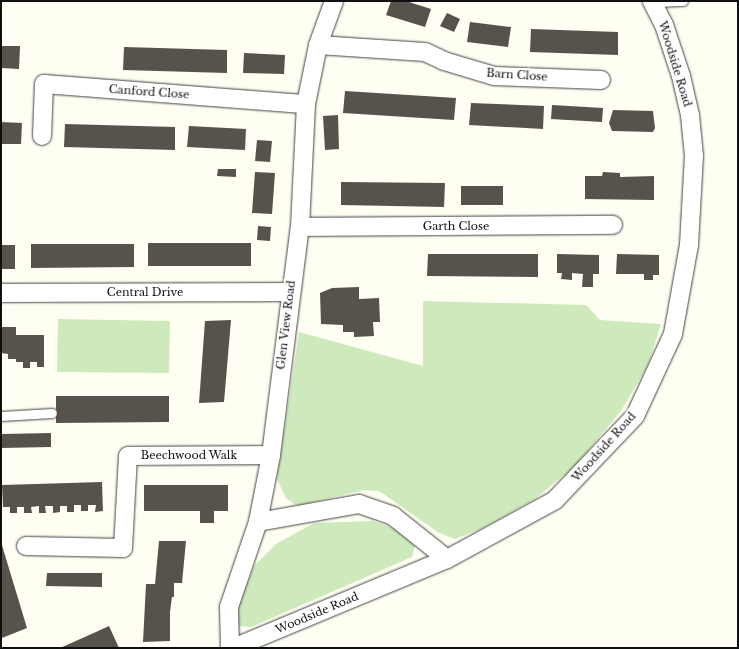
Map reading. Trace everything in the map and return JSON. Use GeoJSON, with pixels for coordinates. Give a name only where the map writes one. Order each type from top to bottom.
{"type":"FeatureCollection","features":[{"type":"Feature","properties":{"kind":"street","name":"Glen View Road"},"geometry":{"type":"LineString","coordinates":[[230,648],[228,607],[258,522],[271,455],[290,292],[300,227],[306,104],[318,45],[334,1]]}},
{"type":"Feature","properties":{"kind":"street","name":"Woodside Road"},"geometry":{"type":"LineString","coordinates":[[233,648],[447,559],[555,500],[634,416],[673,334],[689,245],[694,156],[690,115],[681,76],[664,25],[652,2]]}},
{"type":"Feature","properties":{"kind":"street","name":"Barn Close"},"geometry":{"type":"LineString","coordinates":[[318,45],[425,52],[444,61],[494,76],[601,80]]}},
{"type":"Feature","properties":{"kind":"street","name":"Canford Close"},"geometry":{"type":"LineString","coordinates":[[42,136],[44,84],[306,104]]}},
{"type":"Feature","properties":{"kind":"street","name":"Garth Close"},"geometry":{"type":"LineString","coordinates":[[300,227],[613,225]]}},
{"type":"Feature","properties":{"kind":"street","name":"Central Drive"},"geometry":{"type":"LineString","coordinates":[[1,293],[290,292]]}},
{"type":"Feature","properties":{"kind":"street","name":"Beechwood Walk"},"geometry":{"type":"LineString","coordinates":[[26,546],[123,548],[128,456],[271,455]]}},
{"type":"Feature","properties":{"kind":"street"},"geometry":{"type":"LineString","coordinates":[[258,522],[359,504],[393,516],[447,559]]}},
{"type":"Feature","properties":{"kind":"lane"},"geometry":{"type":"LineString","coordinates":[[652,2],[683,1]]}},
{"type":"Feature","properties":{"kind":"lane"},"geometry":{"type":"LineString","coordinates":[[1,416],[52,413]]}},
{"type":"Feature","properties":{"kind":"green space"},"geometry":{"type":"Polygon","coordinates":[[[423,301],[586,305],[600,320],[661,324],[648,365],[621,411],[576,465],[535,499],[483,528],[455,539],[439,533],[379,491],[364,490],[297,506],[286,498],[277,479],[299,332],[423,366],[423,301]]]}},
{"type":"Feature","properties":{"kind":"green space"},"geometry":{"type":"Polygon","coordinates":[[[58,319],[170,321],[169,373],[57,372],[58,319]]]}},
{"type":"Feature","properties":{"kind":"green space"},"geometry":{"type":"Polygon","coordinates":[[[373,521],[402,531],[415,545],[412,557],[251,627],[239,626],[236,613],[254,566],[276,544],[314,523],[373,521]]]}},
{"type":"Feature","properties":{"kind":"building"},"geometry":{"type":"Polygon","coordinates":[[[391,1],[406,1],[431,9],[425,27],[386,15],[391,1]]]}},
{"type":"Feature","properties":{"kind":"building"},"geometry":{"type":"Polygon","coordinates":[[[447,13],[460,19],[454,32],[440,26],[447,13]]]}},
{"type":"Feature","properties":{"kind":"building"},"geometry":{"type":"Polygon","coordinates":[[[470,22],[511,27],[508,47],[467,42],[470,22]]]}},
{"type":"Feature","properties":{"kind":"building"},"geometry":{"type":"Polygon","coordinates":[[[531,29],[618,32],[618,55],[530,52],[531,29]]]}},
{"type":"Feature","properties":{"kind":"building"},"geometry":{"type":"Polygon","coordinates":[[[1,46],[20,46],[19,69],[1,68],[1,46]]]}},
{"type":"Feature","properties":{"kind":"building"},"geometry":{"type":"Polygon","coordinates":[[[124,47],[227,50],[227,73],[123,70],[124,47]]]}},
{"type":"Feature","properties":{"kind":"building"},"geometry":{"type":"Polygon","coordinates":[[[244,53],[285,55],[284,74],[243,73],[244,53]]]}},
{"type":"Feature","properties":{"kind":"building"},"geometry":{"type":"Polygon","coordinates":[[[345,91],[456,98],[454,120],[343,113],[345,91]]]}},
{"type":"Feature","properties":{"kind":"building"},"geometry":{"type":"Polygon","coordinates":[[[471,103],[544,106],[543,129],[469,125],[471,103]]]}},
{"type":"Feature","properties":{"kind":"building"},"geometry":{"type":"Polygon","coordinates":[[[552,105],[603,108],[602,122],[551,119],[552,105]]]}},
{"type":"Feature","properties":{"kind":"building"},"geometry":{"type":"Polygon","coordinates":[[[613,110],[653,111],[655,128],[653,132],[612,131],[609,123],[613,110]]]}},
{"type":"Feature","properties":{"kind":"building"},"geometry":{"type":"Polygon","coordinates":[[[338,115],[339,149],[325,150],[323,116],[338,115]]]}},
{"type":"Feature","properties":{"kind":"building"},"geometry":{"type":"Polygon","coordinates":[[[1,122],[22,123],[21,144],[1,144],[1,122]]]}},
{"type":"Feature","properties":{"kind":"building"},"geometry":{"type":"Polygon","coordinates":[[[65,124],[175,127],[175,150],[64,147],[65,124]]]}},
{"type":"Feature","properties":{"kind":"building"},"geometry":{"type":"Polygon","coordinates":[[[189,126],[246,129],[245,150],[187,147],[189,126]]]}},
{"type":"Feature","properties":{"kind":"building"},"geometry":{"type":"Polygon","coordinates":[[[257,140],[272,141],[270,162],[255,161],[257,140]]]}},
{"type":"Feature","properties":{"kind":"building"},"geometry":{"type":"Polygon","coordinates":[[[218,169],[236,169],[236,177],[217,176],[218,169]]]}},
{"type":"Feature","properties":{"kind":"building"},"geometry":{"type":"Polygon","coordinates":[[[255,172],[275,173],[272,214],[252,213],[255,172]]]}},
{"type":"Feature","properties":{"kind":"building"},"geometry":{"type":"Polygon","coordinates":[[[603,172],[620,173],[620,177],[654,176],[654,200],[585,199],[585,176],[602,176],[603,172]]]}},
{"type":"Feature","properties":{"kind":"building"},"geometry":{"type":"Polygon","coordinates":[[[341,182],[445,183],[444,207],[341,205],[341,182]]]}},
{"type":"Feature","properties":{"kind":"building"},"geometry":{"type":"Polygon","coordinates":[[[461,186],[503,186],[503,205],[461,205],[461,186]]]}},
{"type":"Feature","properties":{"kind":"building"},"geometry":{"type":"Polygon","coordinates":[[[258,226],[271,227],[270,241],[257,240],[258,226]]]}},
{"type":"Feature","properties":{"kind":"building"},"geometry":{"type":"Polygon","coordinates":[[[148,243],[251,243],[251,266],[148,266],[148,243]]]}},
{"type":"Feature","properties":{"kind":"building"},"geometry":{"type":"Polygon","coordinates":[[[31,244],[134,244],[134,267],[31,268],[31,244]]]}},
{"type":"Feature","properties":{"kind":"building"},"geometry":{"type":"Polygon","coordinates":[[[1,245],[15,245],[15,269],[1,269],[1,245]]]}},
{"type":"Feature","properties":{"kind":"building"},"geometry":{"type":"Polygon","coordinates":[[[428,254],[538,254],[538,277],[427,276],[428,254]]]}},
{"type":"Feature","properties":{"kind":"building"},"geometry":{"type":"Polygon","coordinates":[[[557,254],[599,255],[599,274],[593,274],[593,287],[582,287],[583,274],[572,273],[572,280],[561,279],[562,273],[557,273],[557,254]]]}},
{"type":"Feature","properties":{"kind":"building"},"geometry":{"type":"Polygon","coordinates":[[[617,254],[659,255],[659,275],[653,275],[653,280],[644,280],[644,274],[616,274],[617,254]]]}},
{"type":"Feature","properties":{"kind":"building"},"geometry":{"type":"Polygon","coordinates":[[[359,287],[359,299],[379,298],[380,322],[373,322],[374,336],[354,337],[354,332],[343,332],[343,325],[321,324],[320,293],[332,288],[359,287]]]}},
{"type":"Feature","properties":{"kind":"building"},"geometry":{"type":"Polygon","coordinates":[[[231,320],[224,402],[199,403],[205,321],[231,320]]]}},
{"type":"Feature","properties":{"kind":"building"},"geometry":{"type":"Polygon","coordinates":[[[1,327],[16,327],[16,335],[44,335],[44,367],[37,367],[37,362],[30,362],[30,368],[23,368],[23,362],[16,362],[16,359],[8,359],[8,354],[1,353],[1,327]]]}},
{"type":"Feature","properties":{"kind":"building"},"geometry":{"type":"Polygon","coordinates":[[[56,396],[169,396],[169,422],[56,423],[56,396]]]}},
{"type":"Feature","properties":{"kind":"building"},"geometry":{"type":"Polygon","coordinates":[[[51,433],[51,447],[2,448],[2,434],[51,433]]]}},
{"type":"Feature","properties":{"kind":"building"},"geometry":{"type":"Polygon","coordinates":[[[102,482],[103,511],[95,512],[96,505],[88,505],[88,511],[81,511],[81,505],[74,505],[74,512],[67,512],[67,506],[60,506],[60,512],[53,513],[53,506],[45,506],[46,513],[39,513],[39,506],[31,507],[32,513],[24,513],[24,507],[17,507],[17,513],[10,513],[10,507],[3,507],[2,485],[102,482]]]}},
{"type":"Feature","properties":{"kind":"building"},"geometry":{"type":"Polygon","coordinates":[[[144,485],[228,485],[228,511],[214,511],[214,523],[200,523],[200,511],[144,511],[144,485]]]}},
{"type":"Feature","properties":{"kind":"building"},"geometry":{"type":"Polygon","coordinates":[[[159,541],[186,541],[182,583],[174,583],[174,597],[172,597],[170,612],[170,641],[143,642],[146,584],[155,584],[159,541]]]}},
{"type":"Feature","properties":{"kind":"building"},"geometry":{"type":"Polygon","coordinates":[[[1,542],[27,628],[2,638],[1,634],[1,542]]]}},
{"type":"Feature","properties":{"kind":"building"},"geometry":{"type":"Polygon","coordinates":[[[47,573],[102,573],[102,587],[46,586],[47,573]]]}},
{"type":"Feature","properties":{"kind":"building"},"geometry":{"type":"Polygon","coordinates":[[[109,626],[119,648],[60,648],[96,632],[109,626]]]}}]}
